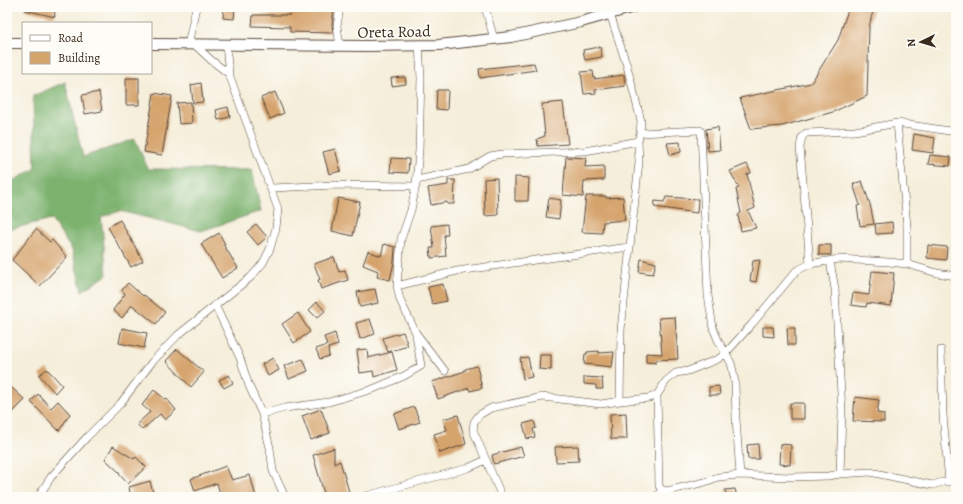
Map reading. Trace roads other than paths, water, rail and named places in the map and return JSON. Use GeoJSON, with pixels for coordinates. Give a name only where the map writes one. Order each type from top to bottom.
{"type":"FeatureCollection","features":[{"type":"Feature","properties":{"kind":"street"},"geometry":{"type":"LineString","coordinates":[[196,7],[192,45],[229,74]]}},
{"type":"Feature","properties":{"kind":"street"},"geometry":{"type":"LineString","coordinates":[[340,7],[338,26],[340,46]]}},
{"type":"Feature","properties":{"kind":"street"},"geometry":{"type":"LineString","coordinates":[[485,7],[494,39]]}},
{"type":"Feature","properties":{"kind":"street","name":"Oreta Road"},"geometry":{"type":"LineString","coordinates":[[152,44],[340,46],[439,45],[511,37],[550,29],[634,7]]}},
{"type":"Feature","properties":{"kind":"street"},"geometry":{"type":"LineString","coordinates":[[610,14],[627,66],[640,121],[638,141],[639,162],[621,330],[620,401]]}},
{"type":"Feature","properties":{"kind":"street"},"geometry":{"type":"LineString","coordinates":[[7,43],[22,43]]}},
{"type":"Feature","properties":{"kind":"street"},"geometry":{"type":"LineString","coordinates":[[38,497],[52,477],[87,437],[120,404],[152,362],[178,336],[251,276],[263,263],[270,249],[276,228],[278,209],[272,188],[229,74],[226,45]]}},
{"type":"Feature","properties":{"kind":"street"},"geometry":{"type":"LineString","coordinates":[[419,45],[421,78],[416,183],[411,210],[401,239],[397,286],[400,300],[416,333],[445,371]]}},
{"type":"Feature","properties":{"kind":"street"},"geometry":{"type":"LineString","coordinates":[[897,123],[907,226],[907,264]]}},
{"type":"Feature","properties":{"kind":"street"},"geometry":{"type":"LineString","coordinates":[[810,264],[800,147],[802,137],[806,134],[855,131],[897,123],[956,132]]}},
{"type":"Feature","properties":{"kind":"street"},"geometry":{"type":"LineString","coordinates":[[640,133],[701,131],[708,295],[713,328],[725,354],[731,363],[735,383],[740,475]]}},
{"type":"Feature","properties":{"kind":"street"},"geometry":{"type":"LineString","coordinates":[[272,188],[416,183],[469,169],[490,156],[502,154],[584,151],[638,141]]}},
{"type":"Feature","properties":{"kind":"street"},"geometry":{"type":"LineString","coordinates":[[397,286],[458,271],[630,247]]}},
{"type":"Feature","properties":{"kind":"street"},"geometry":{"type":"LineString","coordinates":[[662,490],[659,486],[657,395],[666,381],[676,373],[688,371],[718,359],[725,354],[796,271],[810,264],[840,258],[907,264],[937,273],[956,276]]}},
{"type":"Feature","properties":{"kind":"street"},"geometry":{"type":"LineString","coordinates":[[830,261],[835,289],[842,412],[840,474]]}},
{"type":"Feature","properties":{"kind":"street"},"geometry":{"type":"LineString","coordinates":[[215,305],[240,358],[249,386],[262,414],[267,433],[273,471],[285,497]]}},
{"type":"Feature","properties":{"kind":"street"},"geometry":{"type":"LineString","coordinates":[[262,414],[285,408],[328,402],[373,389],[404,376],[421,366],[416,333]]}},
{"type":"Feature","properties":{"kind":"street"},"geometry":{"type":"LineString","coordinates":[[662,490],[667,491],[698,484],[718,477],[740,475],[791,477],[828,476],[870,472],[932,485],[952,482],[943,415],[941,350]]}},
{"type":"Feature","properties":{"kind":"street"},"geometry":{"type":"LineString","coordinates":[[502,497],[473,430],[474,422],[479,415],[491,408],[543,397],[601,404],[649,398],[657,395]]}},
{"type":"Feature","properties":{"kind":"street"},"geometry":{"type":"LineString","coordinates":[[362,497],[468,468],[486,460]]}},
{"type":"Feature","properties":{"kind":"street"},"geometry":{"type":"LineString","coordinates":[[656,497],[662,490]]}}]}
